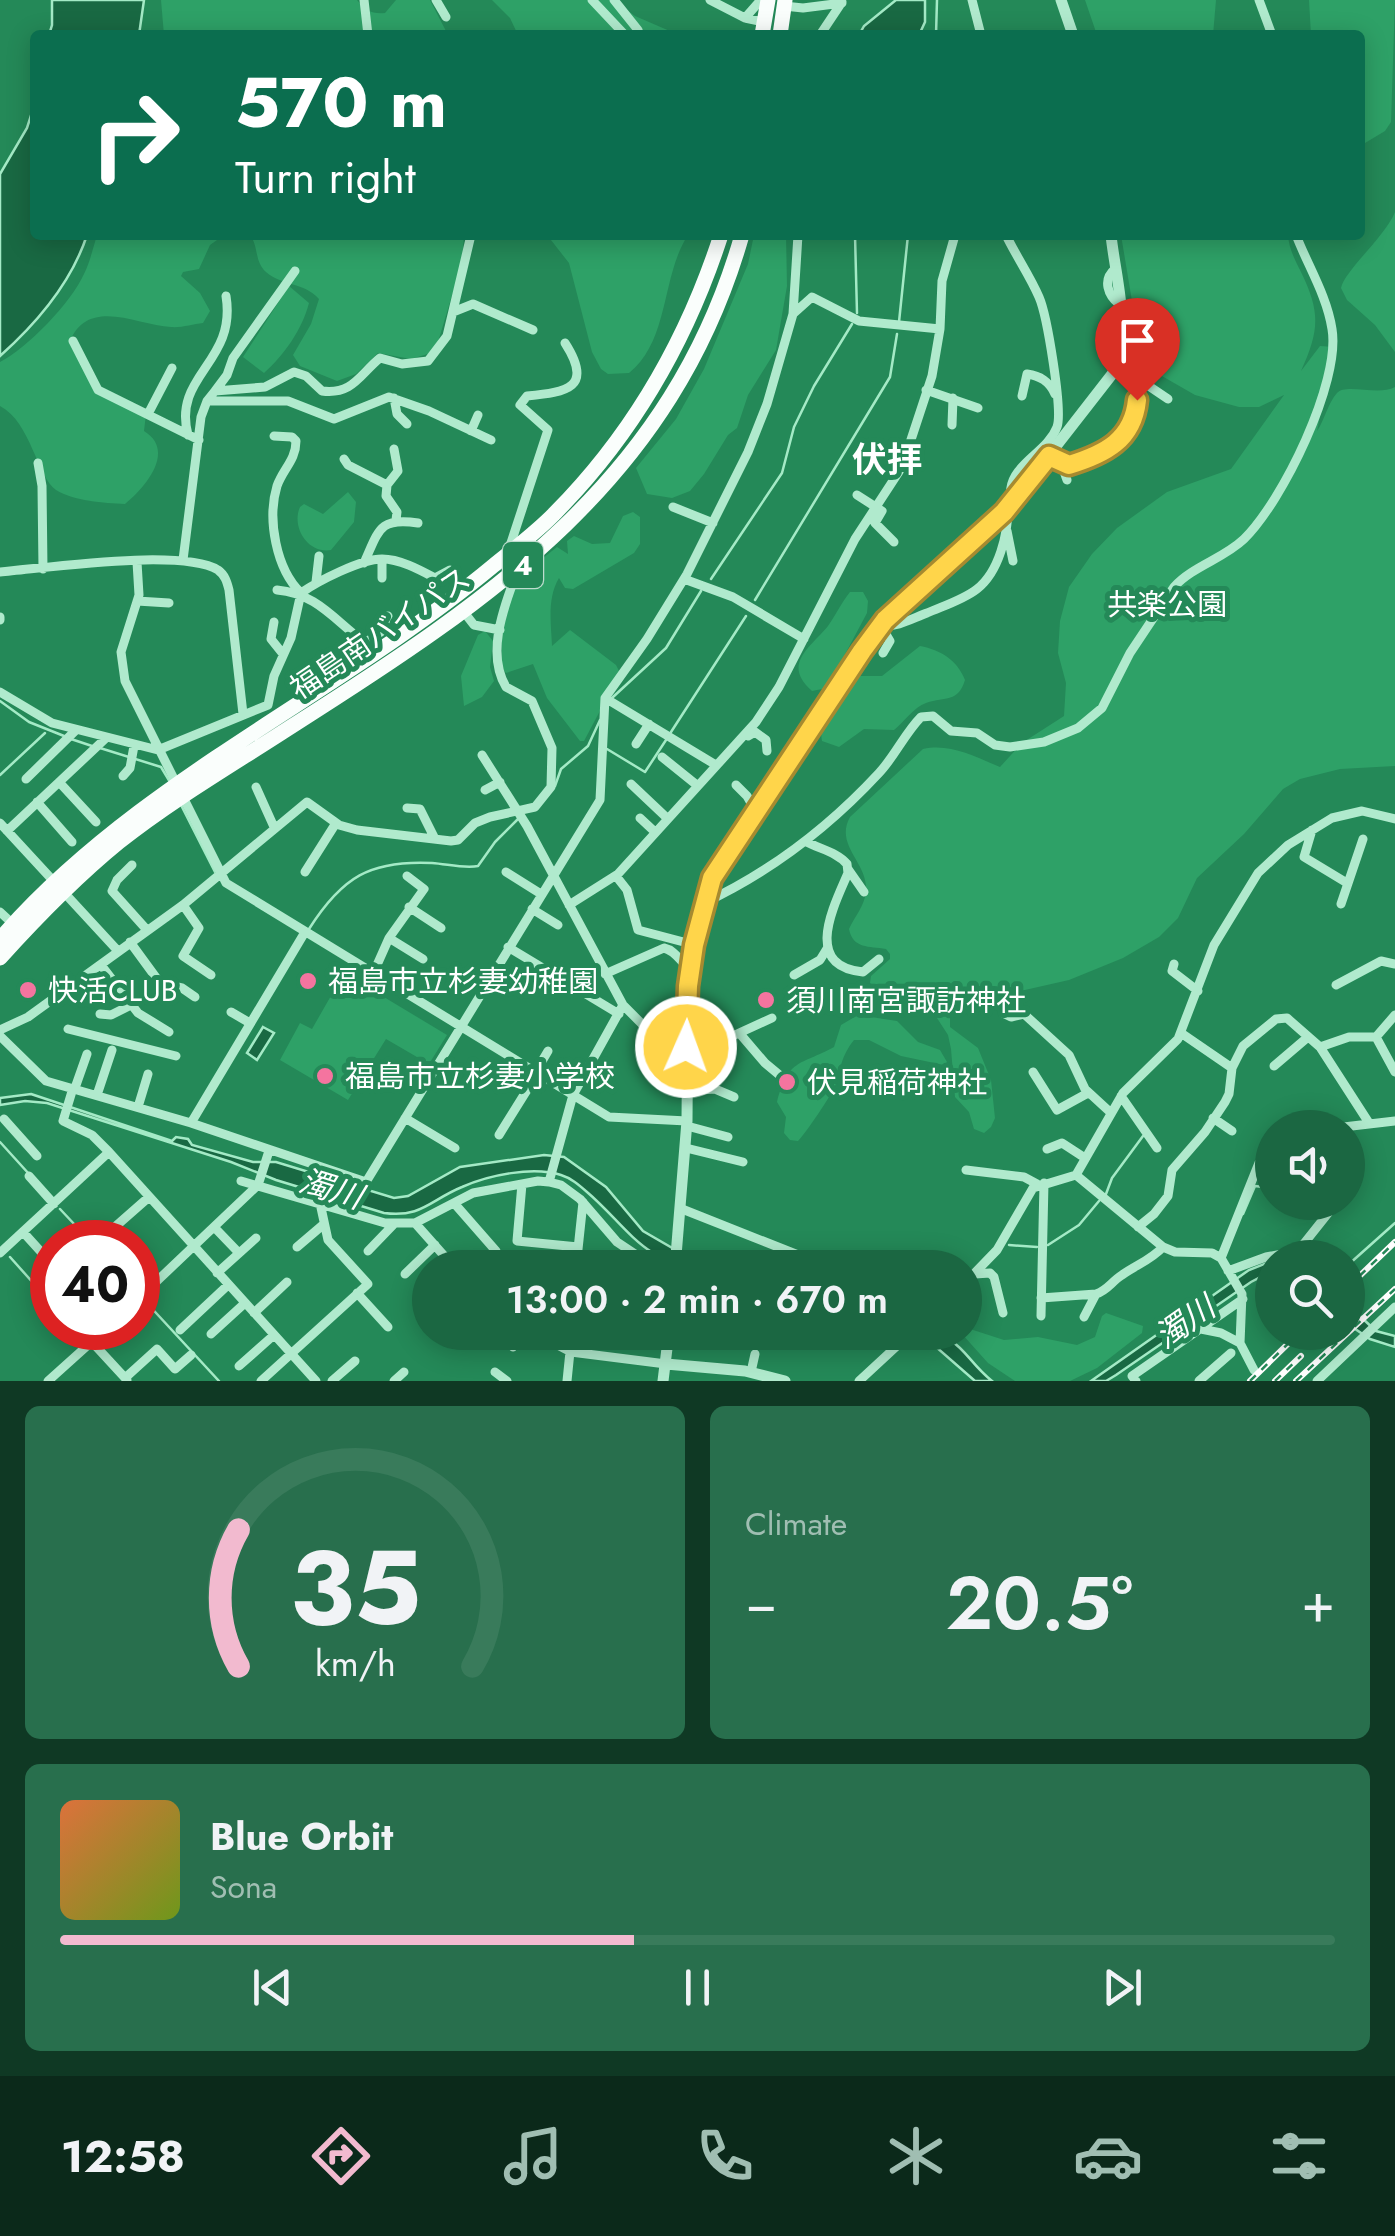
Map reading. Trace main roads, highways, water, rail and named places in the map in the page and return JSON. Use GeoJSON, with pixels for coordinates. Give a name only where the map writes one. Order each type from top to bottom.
{"type":"FeatureCollection","features":[{"type":"Feature","properties":{"kind":"highway"},"geometry":{"type":"LineString","coordinates":[[763,29],[776,2]]}},
{"type":"Feature","properties":{"kind":"highway"},"geometry":{"type":"LineString","coordinates":[[776,2],[779,30]]}},
{"type":"Feature","properties":{"kind":"highway","name":"福島南バイパス"},"geometry":{"type":"LineString","coordinates":[[0,939],[60,884],[241,742],[435,613],[557,511],[645,402],[697,305],[719,240]]}},
{"type":"Feature","properties":{"kind":"highway","name":"福島南バイパス"},"geometry":{"type":"LineString","coordinates":[[179,791],[467,610],[557,536],[634,450],[674,394],[715,317],[740,240]]}},
{"type":"Feature","properties":{"kind":"highway","name":"福島南バイパス"},"geometry":{"type":"LineString","coordinates":[[0,958],[60,884]]}},
{"type":"Feature","properties":{"kind":"water"},"geometry":{"type":"Polygon","coordinates":[[[52,0],[144,0],[140,30],[50,30],[52,0]]]}},
{"type":"Feature","properties":{"kind":"water"},"geometry":{"type":"Polygon","coordinates":[[[896,0],[925,0],[921,30],[862,30],[896,0]]]}},
{"type":"Feature","properties":{"kind":"water"},"geometry":{"type":"Polygon","coordinates":[[[30,119],[30,240],[85,240],[72,270],[51,301],[0,356],[0,174],[30,119]]]}},
{"type":"Feature","properties":{"kind":"water"},"geometry":{"type":"Polygon","coordinates":[[[263,1027],[274,1033],[257,1060],[247,1053],[263,1027]]]}},
{"type":"Feature","properties":{"kind":"water","name":"濁川"},"geometry":{"type":"Polygon","coordinates":[[[31,1094],[172,1141],[176,1137],[188,1139],[192,1145],[253,1162],[276,1162],[394,1198],[408,1196],[460,1167],[544,1155],[564,1157],[606,1187],[643,1231],[676,1250],[649,1250],[584,1189],[550,1172],[485,1179],[417,1210],[384,1213],[47,1103],[0,1105],[0,1098],[31,1094]]]}},
{"type":"Feature","properties":{"kind":"water","name":"濁川"},"geometry":{"type":"Polygon","coordinates":[[[1255,1268],[1255,1280],[1116,1375],[1106,1381],[1091,1381],[1255,1268]]]}},
{"type":"Feature","properties":{"kind":"water"},"geometry":{"type":"Polygon","coordinates":[[[1365,1321],[1376,1331],[1395,1336],[1395,1347],[1365,1336],[1365,1321]]]}},
{"type":"Feature","properties":{"kind":"water"},"geometry":{"type":"Polygon","coordinates":[[[939,1350],[963,1350],[992,1381],[975,1381],[939,1350]]]}},
{"type":"Feature","properties":{"kind":"waterway"},"geometry":{"type":"LineString","coordinates":[[936,30],[937,0]]}},
{"type":"Feature","properties":{"kind":"waterway"},"geometry":{"type":"LineString","coordinates":[[855,240],[857,313]]}},
{"type":"Feature","properties":{"kind":"waterway"},"geometry":{"type":"LineString","coordinates":[[899,322],[907,240]]}},
{"type":"Feature","properties":{"kind":"waterway"},"geometry":{"type":"LineString","coordinates":[[711,579],[782,473],[794,427],[852,324]]}},
{"type":"Feature","properties":{"kind":"waterway"},"geometry":{"type":"LineString","coordinates":[[755,600],[890,377],[897,334]]}},
{"type":"Feature","properties":{"kind":"waterway"},"geometry":{"type":"LineString","coordinates":[[613,697],[666,648],[701,591]]}},
{"type":"Feature","properties":{"kind":"waterway"},"geometry":{"type":"LineString","coordinates":[[671,732],[746,616]]}},
{"type":"Feature","properties":{"kind":"waterway"},"geometry":{"type":"LineString","coordinates":[[0,701],[29,722],[64,736]]}},
{"type":"Feature","properties":{"kind":"waterway"},"geometry":{"type":"LineString","coordinates":[[555,786],[561,769],[588,746],[600,720]]}},
{"type":"Feature","properties":{"kind":"waterway"},"geometry":{"type":"LineString","coordinates":[[0,775],[45,733]]}},
{"type":"Feature","properties":{"kind":"waterway"},"geometry":{"type":"LineString","coordinates":[[71,739],[92,746]]}},
{"type":"Feature","properties":{"kind":"waterway"},"geometry":{"type":"LineString","coordinates":[[607,749],[645,772],[666,740]]}},
{"type":"Feature","properties":{"kind":"waterway"},"geometry":{"type":"LineString","coordinates":[[100,748],[161,767],[170,782]]}},
{"type":"Feature","properties":{"kind":"waterway"},"geometry":{"type":"LineString","coordinates":[[180,803],[215,872]]}},
{"type":"Feature","properties":{"kind":"waterway"},"geometry":{"type":"LineString","coordinates":[[309,929],[333,896],[360,875],[410,863],[478,866],[519,818]]}},
{"type":"Feature","properties":{"kind":"waterway"},"geometry":{"type":"LineString","coordinates":[[1106,1194],[1112,1178],[1143,1136]]}},
{"type":"Feature","properties":{"kind":"waterway"},"geometry":{"type":"LineString","coordinates":[[0,1142],[29,1174]]}},
{"type":"Feature","properties":{"kind":"waterway"},"geometry":{"type":"LineString","coordinates":[[1243,1214],[1255,1186]]}},
{"type":"Feature","properties":{"kind":"waterway"},"geometry":{"type":"LineString","coordinates":[[1048,1245],[1079,1225],[1099,1201]]}},
{"type":"Feature","properties":{"kind":"waterway"},"geometry":{"type":"LineString","coordinates":[[60,1209],[70,1220]]}},
{"type":"Feature","properties":{"kind":"waterway"},"geometry":{"type":"LineString","coordinates":[[1365,1250],[1395,1223]]}},
{"type":"Feature","properties":{"kind":"waterway"},"geometry":{"type":"LineString","coordinates":[[1009,1245],[1037,1247]]}},
{"type":"Feature","properties":{"kind":"waterway"},"geometry":{"type":"LineString","coordinates":[[10,1257],[30,1279]]}},
{"type":"Feature","properties":{"kind":"waterway"},"geometry":{"type":"LineString","coordinates":[[160,1317],[219,1381]]}},
{"type":"Feature","properties":{"kind":"railway"},"geometry":{"type":"LineString","coordinates":[[1365,1271],[1395,1242]]}},
{"type":"Feature","properties":{"kind":"railway"},"geometry":{"type":"LineString","coordinates":[[1296,1381],[1395,1289]]}},
{"type":"Feature","properties":{"kind":"railway"},"geometry":{"type":"LineString","coordinates":[[1250,1381],[1282,1350]]}},
{"type":"Feature","properties":{"kind":"railway"},"geometry":{"type":"LineString","coordinates":[[1275,1381],[1301,1356]]}},
{"type":"Feature","properties":{"kind":"place","name":"福島市立杉妻幼稚園"},"geometry":{"type":"Point","coordinates":[308,981]}},
{"type":"Feature","properties":{"kind":"place","name":"快活CLUB"},"geometry":{"type":"Point","coordinates":[28,990]}},
{"type":"Feature","properties":{"kind":"place","name":"須川南宮諏訪神社"},"geometry":{"type":"Point","coordinates":[766,1000]}},
{"type":"Feature","properties":{"kind":"place","name":"福島市立杉妻小学校"},"geometry":{"type":"Point","coordinates":[325,1076]}},
{"type":"Feature","properties":{"kind":"place","name":"伏見稲荷神社"},"geometry":{"type":"Point","coordinates":[787,1082]}},
{"type":"Feature","properties":{"kind":"district","name":"伏拝"},"geometry":{"type":"Point","coordinates":[887,460]}},
{"type":"Feature","properties":{"kind":"park label","name":"共楽公園"},"geometry":{"type":"Point","coordinates":[1167,604]}}]}
